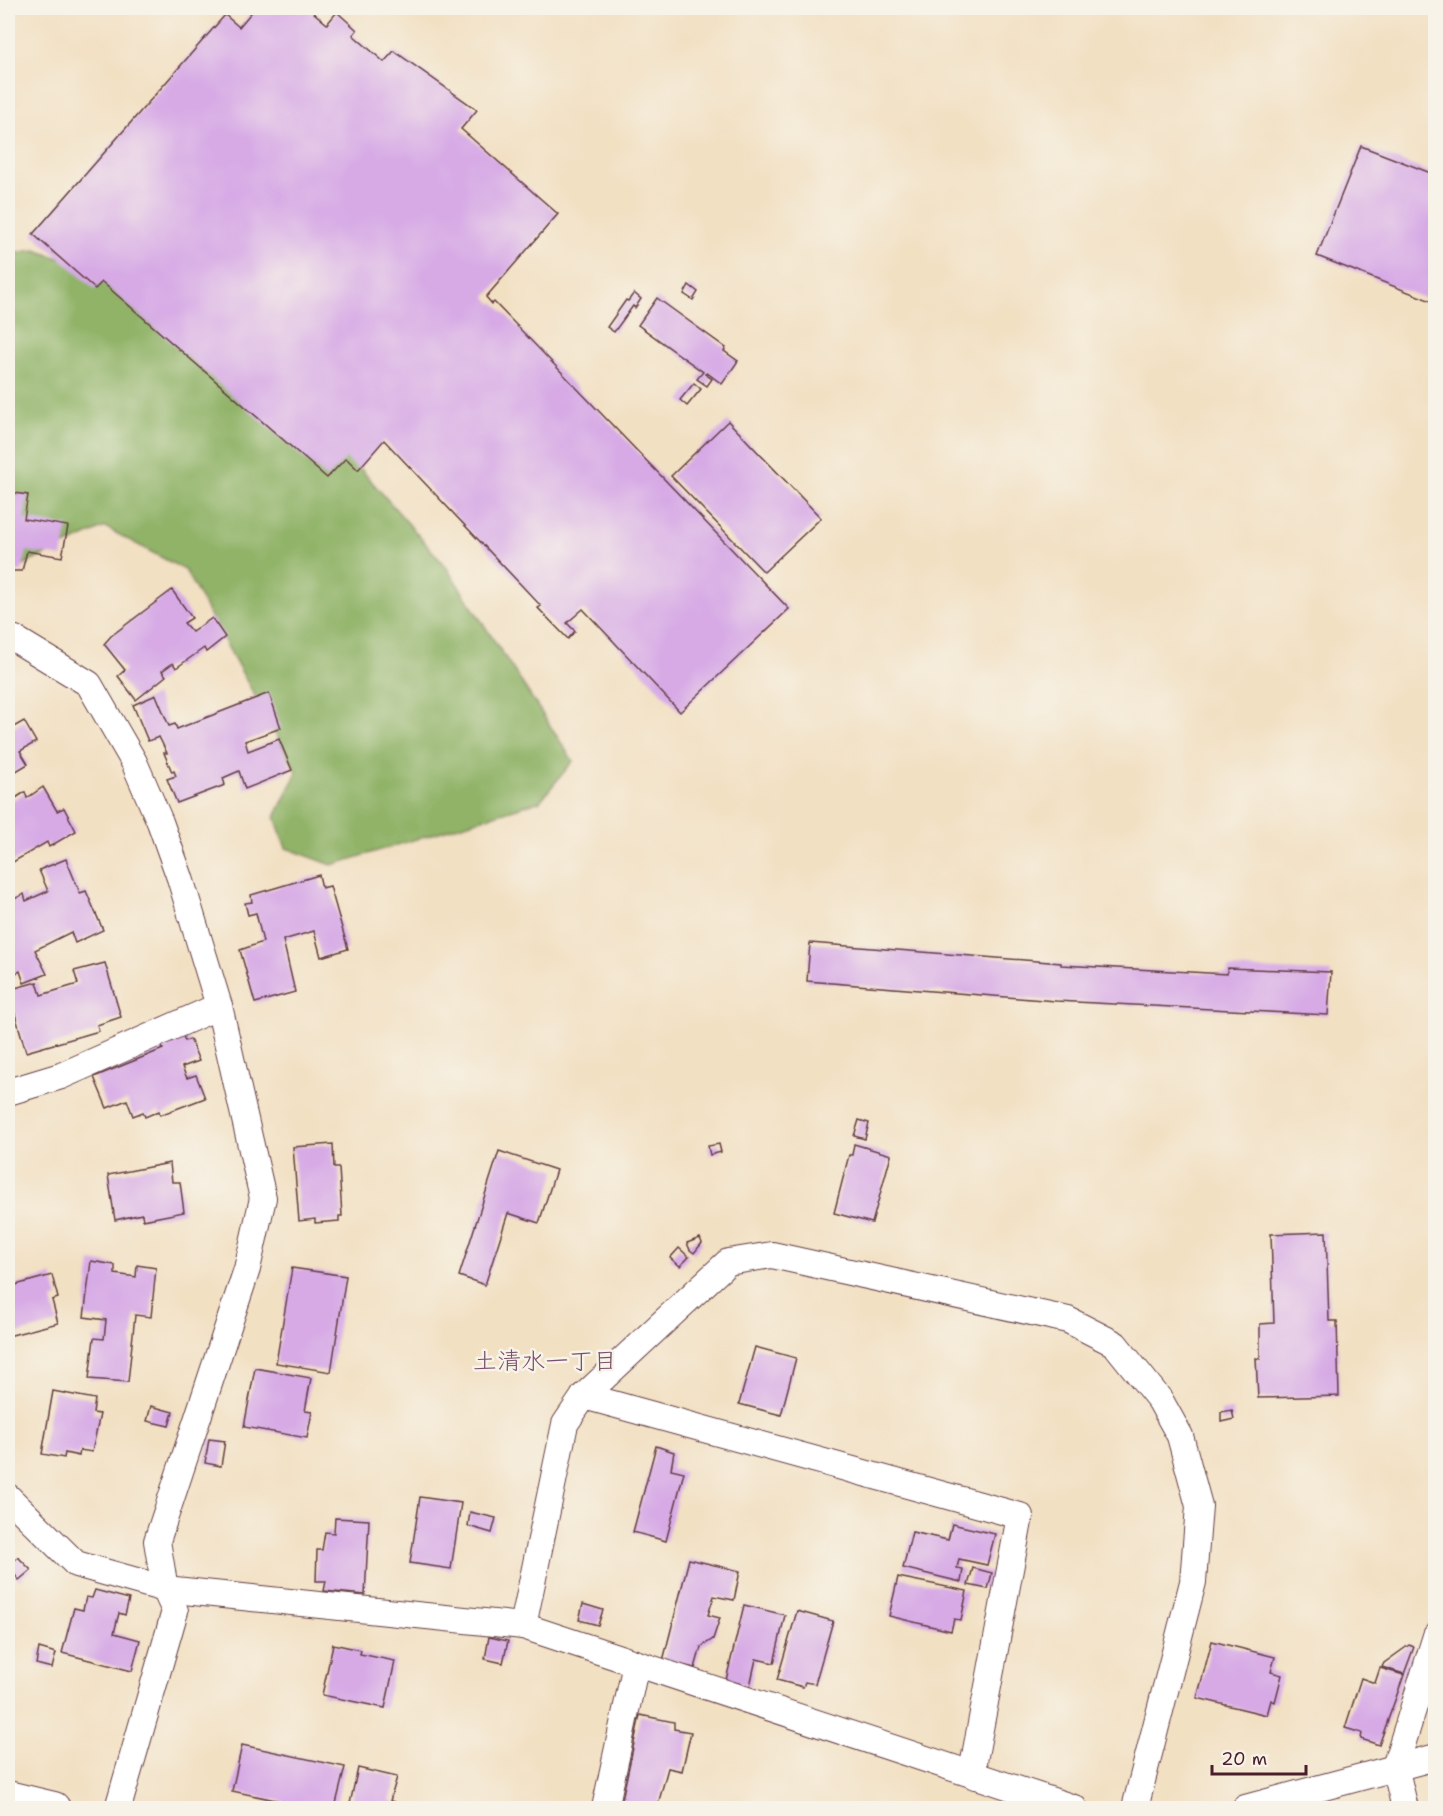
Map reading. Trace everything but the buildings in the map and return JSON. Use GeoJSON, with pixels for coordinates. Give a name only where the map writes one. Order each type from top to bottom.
{"type":"FeatureCollection","features":[{"type":"Feature","properties":{"kind":"street"},"geometry":{"type":"LineString","coordinates":[[8,638],[15,639],[89,684],[129,752],[160,822],[219,1006],[263,1198],[247,1269],[157,1541],[165,1589],[175,1611],[118,1809]]}},
{"type":"Feature","properties":{"kind":"street"},"geometry":{"type":"LineString","coordinates":[[8,1092],[61,1076],[219,1006]]}},
{"type":"Feature","properties":{"kind":"street"},"geometry":{"type":"LineString","coordinates":[[523,1626],[566,1424],[584,1396],[728,1262],[772,1255],[1068,1320],[1115,1344],[1160,1400],[1180,1436],[1199,1506],[1193,1582],[1135,1809]]}},
{"type":"Feature","properties":{"kind":"street"},"geometry":{"type":"LineString","coordinates":[[584,1396],[1020,1516],[974,1761],[975,1776]]}},
{"type":"Feature","properties":{"kind":"street"},"geometry":{"type":"LineString","coordinates":[[8,1497],[76,1564],[165,1589],[523,1626],[1074,1809]]}},
{"type":"Feature","properties":{"kind":"street"},"geometry":{"type":"LineString","coordinates":[[1405,1809],[1395,1767],[1436,1636]]}},
{"type":"Feature","properties":{"kind":"street"},"geometry":{"type":"LineString","coordinates":[[605,1809],[636,1664]]}},
{"type":"Feature","properties":{"kind":"street"},"geometry":{"type":"LineString","coordinates":[[1245,1809],[1436,1757]]}},
{"type":"Feature","properties":{"kind":"street"},"geometry":{"type":"LineString","coordinates":[[8,1797],[54,1809]]}},
{"type":"Feature","properties":{"kind":"green space"},"geometry":{"type":"Polygon","coordinates":[[[35,250],[97,271],[346,452],[446,567],[573,761],[540,801],[332,865],[286,848],[275,817],[297,772],[185,570],[105,527],[12,570],[8,569],[8,254],[35,250]]]}},
{"type":"Feature","properties":{"kind":"district","name":"土清水一丁目"},"geometry":{"type":"Point","coordinates":[545,1361]}}]}
